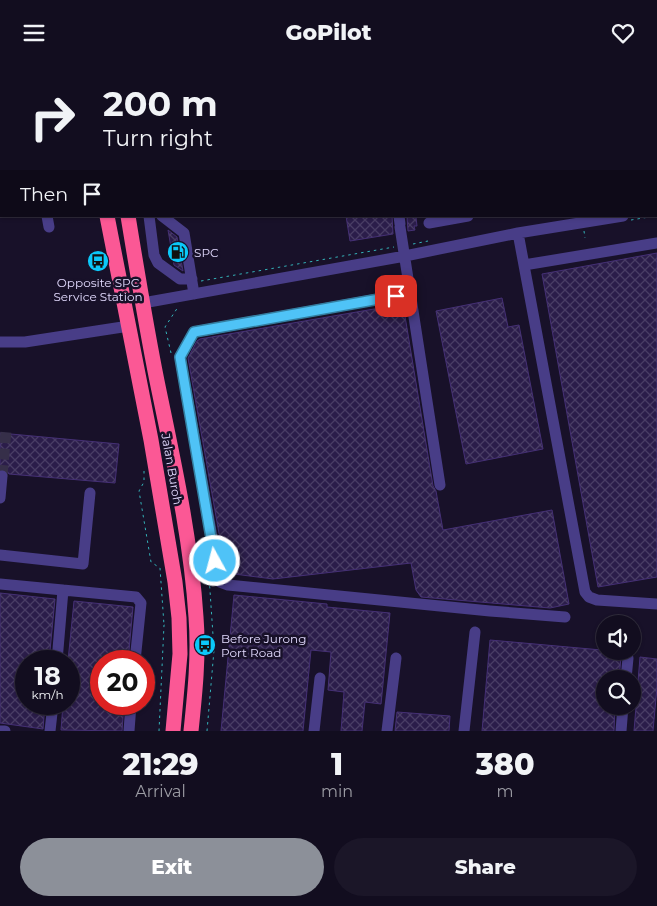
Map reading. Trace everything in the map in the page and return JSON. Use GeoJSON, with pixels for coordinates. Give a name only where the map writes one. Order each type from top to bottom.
{"type":"FeatureCollection","features":[{"type":"Feature","properties":{"kind":"highway","name":"Jalan Buroh"},"geometry":{"type":"LineString","coordinates":[[107,217],[164,511],[180,623],[180,654],[173,731]]}},
{"type":"Feature","properties":{"kind":"highway","name":"Jalan Buroh"},"geometry":{"type":"LineString","coordinates":[[128,217],[182,508],[188,550],[196,617],[197,655],[196,690],[191,731]]}},
{"type":"Feature","properties":{"kind":"lane"},"geometry":{"type":"LineString","coordinates":[[149,217],[154,255],[158,263],[180,279],[193,285]]}},
{"type":"Feature","properties":{"kind":"lane"},"geometry":{"type":"LineString","coordinates":[[163,217],[184,233],[193,285]]}},
{"type":"Feature","properties":{"kind":"lane"},"geometry":{"type":"LineString","coordinates":[[428,223],[462,217]]}},
{"type":"Feature","properties":{"kind":"lane"},"geometry":{"type":"LineString","coordinates":[[143,303],[193,285],[618,217]]}},
{"type":"Feature","properties":{"kind":"lane"},"geometry":{"type":"LineString","coordinates":[[400,222],[440,485]]}},
{"type":"Feature","properties":{"kind":"lane"},"geometry":{"type":"LineString","coordinates":[[518,233],[585,592],[589,597],[597,600],[657,604]]}},
{"type":"Feature","properties":{"kind":"lane"},"geometry":{"type":"LineString","coordinates":[[524,265],[657,243]]}},
{"type":"Feature","properties":{"kind":"lane"},"geometry":{"type":"LineString","coordinates":[[411,293],[194,332],[180,357],[220,582],[224,584],[490,611],[566,617]]}},
{"type":"Feature","properties":{"kind":"lane"},"geometry":{"type":"LineString","coordinates":[[0,342],[25,342],[129,326]]}},
{"type":"Feature","properties":{"kind":"lane"},"geometry":{"type":"LineString","coordinates":[[0,498],[2,476]]}},
{"type":"Feature","properties":{"kind":"lane"},"geometry":{"type":"LineString","coordinates":[[0,555],[83,564],[90,493]]}},
{"type":"Feature","properties":{"kind":"lane"},"geometry":{"type":"LineString","coordinates":[[188,550],[205,547],[215,549]]}},
{"type":"Feature","properties":{"kind":"lane"},"geometry":{"type":"LineString","coordinates":[[0,584],[136,597],[141,603],[136,650]]}},
{"type":"Feature","properties":{"kind":"lane"},"geometry":{"type":"LineString","coordinates":[[58,650],[63,590]]}},
{"type":"Feature","properties":{"kind":"lane"},"geometry":{"type":"LineString","coordinates":[[464,731],[474,632]]}},
{"type":"Feature","properties":{"kind":"lane"},"geometry":{"type":"LineString","coordinates":[[387,731],[396,658]]}},
{"type":"Feature","properties":{"kind":"lane"},"geometry":{"type":"LineString","coordinates":[[314,731],[320,678]]}},
{"type":"Feature","properties":{"kind":"lane"},"geometry":{"type":"LineString","coordinates":[[50,731],[52,715]]}},
{"type":"Feature","properties":{"kind":"lane"},"geometry":{"type":"LineString","coordinates":[[128,731],[130,715]]}},
{"type":"Feature","properties":{"kind":"lane"},"geometry":{"type":"LineString","coordinates":[[621,731],[622,715]]}},
{"type":"Feature","properties":{"kind":"lane"},"geometry":{"type":"LineString","coordinates":[[0,731],[5,731]]}},
{"type":"Feature","properties":{"kind":"path"},"geometry":{"type":"LineString","coordinates":[[580,224],[585,238]]}},
{"type":"Feature","properties":{"kind":"path"},"geometry":{"type":"LineString","coordinates":[[193,285],[404,251],[432,240]]}},
{"type":"Feature","properties":{"kind":"path"},"geometry":{"type":"LineString","coordinates":[[144,467],[144,482],[139,491],[151,562],[160,569],[164,625],[159,731]]}},
{"type":"Feature","properties":{"kind":"path"},"geometry":{"type":"LineString","coordinates":[[164,625],[180,623]]}},
{"type":"Feature","properties":{"kind":"building"},"geometry":{"type":"Polygon","coordinates":[[[346,217],[392,217],[393,234],[350,241],[346,217]]]}},
{"type":"Feature","properties":{"kind":"building"},"geometry":{"type":"Polygon","coordinates":[[[407,217],[416,217],[417,226],[414,226],[415,230],[408,231],[407,217]]]}},
{"type":"Feature","properties":{"kind":"building"},"geometry":{"type":"Polygon","coordinates":[[[168,230],[177,237],[183,271],[174,265],[168,230]]]}},
{"type":"Feature","properties":{"kind":"building"},"geometry":{"type":"Polygon","coordinates":[[[657,253],[657,577],[598,587],[542,274],[657,253]]]}},
{"type":"Feature","properties":{"kind":"building"},"geometry":{"type":"Polygon","coordinates":[[[502,298],[508,327],[519,325],[543,449],[466,464],[436,311],[502,298]]]}},
{"type":"Feature","properties":{"kind":"building"},"geometry":{"type":"Polygon","coordinates":[[[403,304],[433,486],[436,491],[443,530],[552,510],[569,604],[550,608],[421,597],[416,590],[411,563],[273,579],[226,573],[188,358],[197,341],[403,304]]]}},
{"type":"Feature","properties":{"kind":"building"},"geometry":{"type":"Polygon","coordinates":[[[0,433],[119,444],[115,483],[9,474],[6,470],[0,469],[0,433]]]}},
{"type":"Feature","properties":{"kind":"building"},"geometry":{"type":"Polygon","coordinates":[[[0,593],[55,599],[50,650],[15,650],[15,715],[44,715],[43,729],[0,723],[0,593]]]}},
{"type":"Feature","properties":{"kind":"building"},"geometry":{"type":"Polygon","coordinates":[[[234,595],[327,604],[327,607],[390,613],[381,704],[365,702],[362,731],[341,731],[344,692],[328,690],[331,652],[311,650],[303,731],[221,731],[234,595]]]}},
{"type":"Feature","properties":{"kind":"building"},"geometry":{"type":"Polygon","coordinates":[[[74,601],[133,607],[129,650],[90,650],[90,715],[123,715],[122,731],[61,730],[62,715],[80,715],[80,650],[69,650],[74,601]]]}},
{"type":"Feature","properties":{"kind":"building"},"geometry":{"type":"Polygon","coordinates":[[[490,640],[596,649],[596,660],[621,660],[620,670],[596,670],[596,715],[615,715],[614,731],[482,731],[490,640]]]}},
{"type":"Feature","properties":{"kind":"building"},"geometry":{"type":"Polygon","coordinates":[[[641,657],[657,659],[657,687],[653,731],[634,731],[635,715],[641,715],[641,670],[639,670],[641,657]]]}},
{"type":"Feature","properties":{"kind":"building"},"geometry":{"type":"Polygon","coordinates":[[[397,712],[450,716],[449,731],[395,731],[397,712]]]}},
{"type":"Feature","properties":{"kind":"tunnel"},"geometry":{"type":"LineString","coordinates":[[2,476],[6,431]]}},
{"type":"Feature","properties":{"kind":"place","name":"SPC"},"geometry":{"type":"Point","coordinates":[178,252]}},
{"type":"Feature","properties":{"kind":"place","name":"Opposite SPC Service Station"},"geometry":{"type":"Point","coordinates":[98,261]}},
{"type":"Feature","properties":{"kind":"place","name":"Before Jurong Port Road"},"geometry":{"type":"Point","coordinates":[205,645]}},
{"type":"Feature","properties":{"kind":"route"},"geometry":{"type":"LineString","coordinates":[[215,561],[215,549],[180,357],[194,332],[396,296]]}}]}
